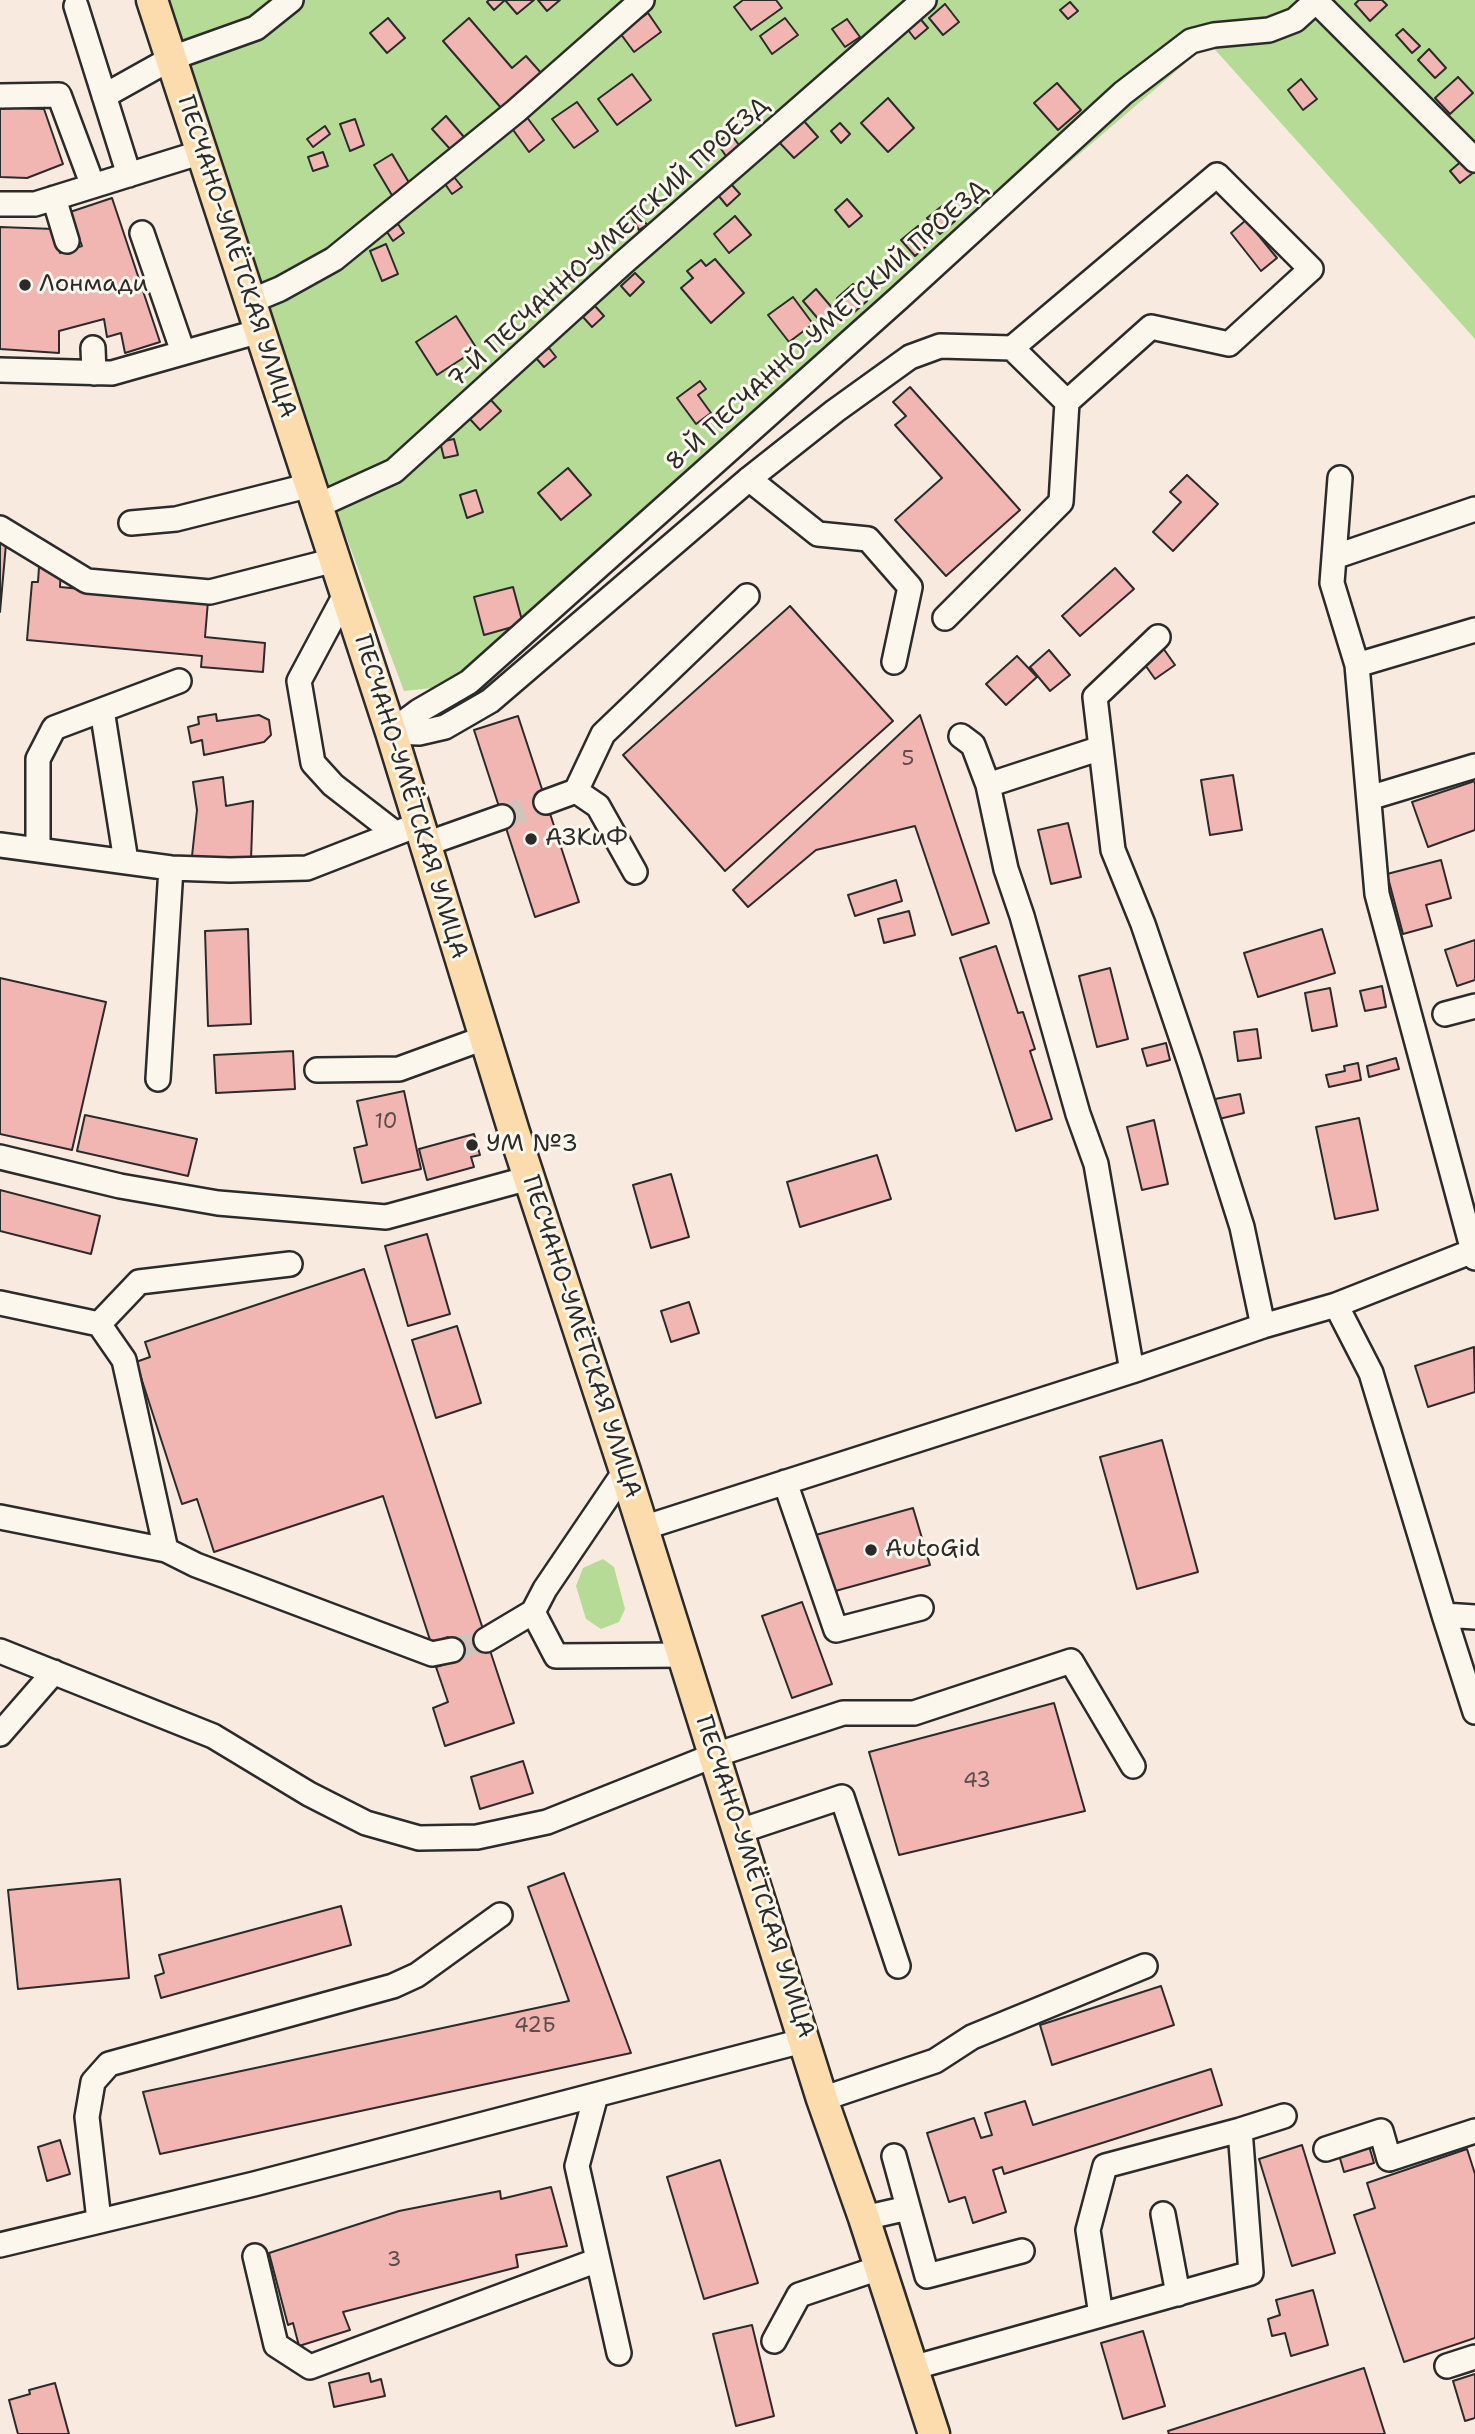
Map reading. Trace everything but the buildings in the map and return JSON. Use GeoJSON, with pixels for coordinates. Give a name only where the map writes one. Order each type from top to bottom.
{"type":"FeatureCollection","features":[{"type":"Feature","properties":{"kind":"main road","name":"ПЕСЧАНО-УМЁТСКАЯ УЛИЦА"},"geometry":{"type":"LineString","coordinates":[[152,0],[391,733],[414,834],[484,1038],[625,1471],[806,2040],[822,2099],[864,2218],[934,2434]]}},
{"type":"Feature","properties":{"kind":"street"},"geometry":{"type":"LineString","coordinates":[[104,96],[172,58],[256,28],[291,0]]}},
{"type":"Feature","properties":{"kind":"street"},"geometry":{"type":"LineString","coordinates":[[251,301],[280,289],[334,258],[516,111],[642,0]]}},
{"type":"Feature","properties":{"kind":"street","name":"7-Й ПЕСЧАННО-УМЕТСКИЙ ПРОЕЗД"},"geometry":{"type":"LineString","coordinates":[[131,523],[176,519],[314,496],[394,471],[623,263],[924,0]]}},
{"type":"Feature","properties":{"kind":"street"},"geometry":{"type":"LineString","coordinates":[[1316,1],[1475,160]]}},
{"type":"Feature","properties":{"kind":"street","name":"8-Й ПЕСЧАННО-УМЕТСКИЙ ПРОЕЗД"},"geometry":{"type":"LineString","coordinates":[[391,733],[419,711],[470,682],[899,298],[1123,93],[1191,41],[1214,35],[1269,30],[1295,20],[1316,1]]}},
{"type":"Feature","properties":{"kind":"street"},"geometry":{"type":"LineString","coordinates":[[76,6],[129,175]]}},
{"type":"Feature","properties":{"kind":"street"},"geometry":{"type":"LineString","coordinates":[[0,96],[59,95],[93,186]]}},
{"type":"Feature","properties":{"kind":"street"},"geometry":{"type":"LineString","coordinates":[[0,204],[35,204],[202,152]]}},
{"type":"Feature","properties":{"kind":"street"},"geometry":{"type":"LineString","coordinates":[[391,733],[419,733],[445,727],[490,701],[749,480],[835,411],[910,357],[940,346],[1012,348],[1217,175],[1311,269],[1228,344],[1151,327],[1067,402],[1061,502],[945,618]]}},
{"type":"Feature","properties":{"kind":"street"},"geometry":{"type":"LineString","coordinates":[[54,198],[67,241]]}},
{"type":"Feature","properties":{"kind":"street"},"geometry":{"type":"LineString","coordinates":[[142,233],[183,352]]}},
{"type":"Feature","properties":{"kind":"street"},"geometry":{"type":"LineString","coordinates":[[0,370],[112,373],[260,331]]}},
{"type":"Feature","properties":{"kind":"street"},"geometry":{"type":"LineString","coordinates":[[93,348],[94,373]]}},
{"type":"Feature","properties":{"kind":"street"},"geometry":{"type":"LineString","coordinates":[[1012,348],[1067,402]]}},
{"type":"Feature","properties":{"kind":"street"},"geometry":{"type":"LineString","coordinates":[[643,1528],[1132,1371],[1263,1326],[1336,1306],[1474,1253],[1377,894],[1357,665],[1332,583],[1340,478]]}},
{"type":"Feature","properties":{"kind":"street"},"geometry":{"type":"LineString","coordinates":[[749,480],[818,534],[867,539],[911,587],[894,662]]}},
{"type":"Feature","properties":{"kind":"street"},"geometry":{"type":"LineString","coordinates":[[1334,558],[1475,509]]}},
{"type":"Feature","properties":{"kind":"street"},"geometry":{"type":"LineString","coordinates":[[0,528],[87,581],[209,592],[335,560]]}},
{"type":"Feature","properties":{"kind":"street"},"geometry":{"type":"LineString","coordinates":[[346,593],[299,681],[313,763],[334,785],[414,834]]}},
{"type":"Feature","properties":{"kind":"street"},"geometry":{"type":"LineString","coordinates":[[546,802],[576,791],[603,734],[747,596]]}},
{"type":"Feature","properties":{"kind":"street"},"geometry":{"type":"LineString","coordinates":[[1357,665],[1475,630]]}},
{"type":"Feature","properties":{"kind":"street"},"geometry":{"type":"LineString","coordinates":[[1158,637],[1095,697],[1113,850],[1143,925],[1242,1227],[1263,1326]]}},
{"type":"Feature","properties":{"kind":"street"},"geometry":{"type":"LineString","coordinates":[[38,848],[38,759],[54,728],[179,681]]}},
{"type":"Feature","properties":{"kind":"street"},"geometry":{"type":"LineString","coordinates":[[102,710],[125,861]]}},
{"type":"Feature","properties":{"kind":"street"},"geometry":{"type":"LineString","coordinates":[[961,736],[972,745],[988,785],[1006,869],[1078,1114],[1096,1164],[1132,1371]]}},
{"type":"Feature","properties":{"kind":"street"},"geometry":{"type":"LineString","coordinates":[[988,785],[1101,748]]}},
{"type":"Feature","properties":{"kind":"street"},"geometry":{"type":"LineString","coordinates":[[1369,798],[1475,766]]}},
{"type":"Feature","properties":{"kind":"street"},"geometry":{"type":"LineString","coordinates":[[576,791],[598,806],[635,872]]}},
{"type":"Feature","properties":{"kind":"street"},"geometry":{"type":"LineString","coordinates":[[0,845],[171,868],[307,868],[414,834],[502,817]]}},
{"type":"Feature","properties":{"kind":"street"},"geometry":{"type":"LineString","coordinates":[[159,1079],[171,868]]}},
{"type":"Feature","properties":{"kind":"street"},"geometry":{"type":"LineString","coordinates":[[1445,1014],[1475,1006]]}},
{"type":"Feature","properties":{"kind":"street"},"geometry":{"type":"LineString","coordinates":[[317,1070],[400,1069],[484,1038]]}},
{"type":"Feature","properties":{"kind":"street"},"geometry":{"type":"LineString","coordinates":[[0,1157],[120,1186],[218,1203],[386,1217],[528,1178]]}},
{"type":"Feature","properties":{"kind":"street"},"geometry":{"type":"LineString","coordinates":[[99,1324],[139,1282],[290,1264]]}},
{"type":"Feature","properties":{"kind":"street"},"geometry":{"type":"LineString","coordinates":[[0,1303],[99,1324],[124,1360],[166,1550]]}},
{"type":"Feature","properties":{"kind":"street"},"geometry":{"type":"LineString","coordinates":[[1336,1306],[1371,1373],[1475,1712]]}},
{"type":"Feature","properties":{"kind":"street"},"geometry":{"type":"LineString","coordinates":[[486,1640],[533,1612],[545,1589],[625,1471]]}},
{"type":"Feature","properties":{"kind":"street"},"geometry":{"type":"LineString","coordinates":[[785,1482],[835,1630],[921,1608]]}},
{"type":"Feature","properties":{"kind":"street"},"geometry":{"type":"LineString","coordinates":[[0,1517],[166,1550],[197,1565],[432,1654],[452,1650]]}},
{"type":"Feature","properties":{"kind":"street"},"geometry":{"type":"LineString","coordinates":[[533,1612],[556,1656],[684,1655]]}},
{"type":"Feature","properties":{"kind":"street"},"geometry":{"type":"LineString","coordinates":[[1444,1615],[1475,1617]]}},
{"type":"Feature","properties":{"kind":"street"},"geometry":{"type":"LineString","coordinates":[[0,1651],[213,1736],[309,1794],[366,1823],[419,1838],[477,1837],[547,1822],[715,1755],[843,1713],[914,1713],[1071,1661],[1133,1766]]}},
{"type":"Feature","properties":{"kind":"street"},"geometry":{"type":"LineString","coordinates":[[0,1734],[54,1672]]}},
{"type":"Feature","properties":{"kind":"street"},"geometry":{"type":"LineString","coordinates":[[740,1832],[842,1797],[898,1966]]}},
{"type":"Feature","properties":{"kind":"street"},"geometry":{"type":"LineString","coordinates":[[99,2220],[88,2117],[93,2082],[109,2064],[393,1986],[417,1975],[500,1915]]}},
{"type":"Feature","properties":{"kind":"street"},"geometry":{"type":"LineString","coordinates":[[822,2099],[935,2061],[972,2037],[1144,1966]]}},
{"type":"Feature","properties":{"kind":"street"},"geometry":{"type":"LineString","coordinates":[[0,2245],[254,2184],[806,2040]]}},
{"type":"Feature","properties":{"kind":"street"},"geometry":{"type":"LineString","coordinates":[[596,2095],[577,2166],[619,2353]]}},
{"type":"Feature","properties":{"kind":"street"},"geometry":{"type":"LineString","coordinates":[[1101,2315],[1087,2230],[1105,2166],[1284,2116]]}},
{"type":"Feature","properties":{"kind":"street"},"geometry":{"type":"LineString","coordinates":[[912,2368],[1251,2273],[1240,2130]]}},
{"type":"Feature","properties":{"kind":"street"},"geometry":{"type":"LineString","coordinates":[[1326,2149],[1381,2132],[1389,2158],[1475,2132]]}},
{"type":"Feature","properties":{"kind":"street"},"geometry":{"type":"LineString","coordinates":[[894,2157],[927,2276],[1023,2251]]}},
{"type":"Feature","properties":{"kind":"street"},"geometry":{"type":"LineString","coordinates":[[864,2218],[908,2208]]}},
{"type":"Feature","properties":{"kind":"street"},"geometry":{"type":"LineString","coordinates":[[1163,2214],[1178,2294]]}},
{"type":"Feature","properties":{"kind":"street"},"geometry":{"type":"LineString","coordinates":[[255,2256],[276,2345],[310,2367],[598,2260]]}},
{"type":"Feature","properties":{"kind":"street"},"geometry":{"type":"LineString","coordinates":[[774,2341],[799,2295],[879,2268]]}},
{"type":"Feature","properties":{"kind":"street"},"geometry":{"type":"LineString","coordinates":[[1447,2366],[1475,2357]]}},
{"type":"Feature","properties":{"kind":"green space"},"geometry":{"type":"Polygon","coordinates":[[[166,0],[1475,0],[1475,339],[1209,43],[897,310],[478,683],[404,691],[287,379],[166,0]]]}},
{"type":"Feature","properties":{"kind":"green space"},"geometry":{"type":"Polygon","coordinates":[[[603,1559],[614,1567],[625,1609],[619,1622],[601,1629],[586,1619],[576,1586],[583,1568],[603,1559]]]}},
{"type":"Feature","properties":{"kind":"tunnel"},"geometry":{"type":"LineString","coordinates":[[502,817],[546,802]]}},
{"type":"Feature","properties":{"kind":"tunnel"},"geometry":{"type":"LineString","coordinates":[[452,1650],[486,1640]]}},
{"type":"Feature","properties":{"kind":"place","name":"Лонмади"},"geometry":{"type":"Point","coordinates":[25,285]}},
{"type":"Feature","properties":{"kind":"place","name":"АЗКиФ"},"geometry":{"type":"Point","coordinates":[531,839]}},
{"type":"Feature","properties":{"kind":"place","name":"УМ №3"},"geometry":{"type":"Point","coordinates":[472,1145]}},
{"type":"Feature","properties":{"kind":"place","name":"AutoGid"},"geometry":{"type":"Point","coordinates":[871,1550]}}]}
